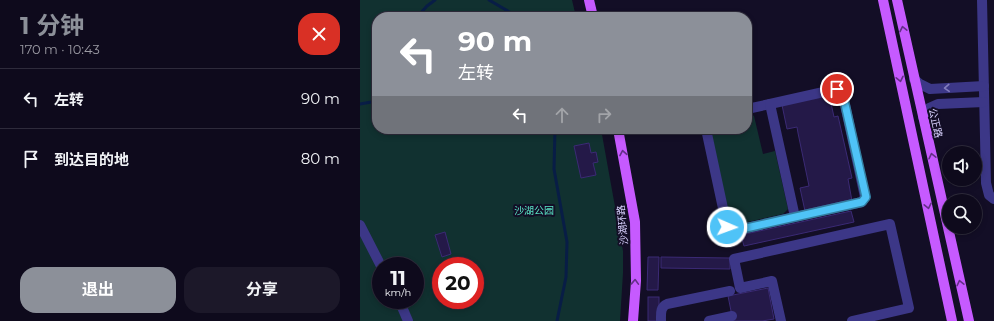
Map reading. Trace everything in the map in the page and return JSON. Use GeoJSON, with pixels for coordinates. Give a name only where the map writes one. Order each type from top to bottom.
{"type":"FeatureCollection","features":[{"type":"Feature","properties":{"kind":"main road"},"geometry":{"type":"LineString","coordinates":[[589,0],[592,12]]}},
{"type":"Feature","properties":{"kind":"main road"},"geometry":{"type":"LineString","coordinates":[[883,0],[952,321]]}},
{"type":"Feature","properties":{"kind":"main road","name":"公正路"},"geometry":{"type":"LineString","coordinates":[[897,0],[969,321]]}},
{"type":"Feature","properties":{"kind":"main road","name":"沙湖环路"},"geometry":{"type":"LineString","coordinates":[[619,134],[635,222],[636,281],[633,321]]}},
{"type":"Feature","properties":{"kind":"lane"},"geometry":{"type":"LineString","coordinates":[[982,0],[986,183],[989,195],[994,199]]}},
{"type":"Feature","properties":{"kind":"lane"},"geometry":{"type":"LineString","coordinates":[[914,79],[930,89],[984,86]]}},
{"type":"Feature","properties":{"kind":"lane"},"geometry":{"type":"LineString","coordinates":[[707,134],[727,227],[733,231],[862,202],[866,197],[842,91],[837,89],[752,108]]}},
{"type":"Feature","properties":{"kind":"lane"},"geometry":{"type":"LineString","coordinates":[[923,117],[929,108],[938,104],[984,102]]}},
{"type":"Feature","properties":{"kind":"lane"},"geometry":{"type":"LineString","coordinates":[[770,104],[795,217]]}},
{"type":"Feature","properties":{"kind":"lane"},"geometry":{"type":"LineString","coordinates":[[781,321],[772,281],[740,288],[734,259],[890,224],[909,308],[868,319],[852,321]]}},
{"type":"Feature","properties":{"kind":"lane"},"geometry":{"type":"LineString","coordinates":[[360,225],[376,257]]}},
{"type":"Feature","properties":{"kind":"lane"},"geometry":{"type":"LineString","coordinates":[[661,321],[662,309],[664,306],[730,291]]}},
{"type":"Feature","properties":{"kind":"lane"},"geometry":{"type":"LineString","coordinates":[[403,309],[408,321]]}},
{"type":"Feature","properties":{"kind":"lane"},"geometry":{"type":"LineString","coordinates":[[709,321],[732,316]]}},
{"type":"Feature","properties":{"kind":"green space","name":"沙湖公园"},"geometry":{"type":"Polygon","coordinates":[[[360,0],[572,0],[575,12],[372,12],[372,134],[602,134],[623,251],[620,321],[360,321],[360,0]]]}},
{"type":"Feature","properties":{"kind":"green space"},"geometry":{"type":"Polygon","coordinates":[[[752,115],[754,116],[763,154],[775,151],[788,209],[783,214],[735,225],[730,221],[711,134],[752,134],[752,115]]]}},
{"type":"Feature","properties":{"kind":"building"},"geometry":{"type":"Polygon","coordinates":[[[829,94],[834,117],[838,116],[852,178],[848,179],[852,201],[805,211],[800,188],[809,186],[797,127],[787,129],[782,105],[829,94]]]}},
{"type":"Feature","properties":{"kind":"building"},"geometry":{"type":"Polygon","coordinates":[[[589,143],[591,153],[596,152],[598,162],[593,163],[596,175],[581,178],[574,146],[589,143]]]}},
{"type":"Feature","properties":{"kind":"building"},"geometry":{"type":"Polygon","coordinates":[[[851,211],[854,222],[744,246],[741,235],[851,211]]]}},
{"type":"Feature","properties":{"kind":"building"},"geometry":{"type":"Polygon","coordinates":[[[445,232],[451,254],[442,257],[435,235],[445,232]]]}},
{"type":"Feature","properties":{"kind":"building"},"geometry":{"type":"Polygon","coordinates":[[[648,257],[659,257],[658,290],[647,290],[648,257]]]}},
{"type":"Feature","properties":{"kind":"building"},"geometry":{"type":"Polygon","coordinates":[[[661,257],[730,258],[730,269],[661,268],[661,257]]]}},
{"type":"Feature","properties":{"kind":"building"},"geometry":{"type":"Polygon","coordinates":[[[768,288],[774,319],[762,321],[733,321],[728,296],[768,288]]]}},
{"type":"Feature","properties":{"kind":"building"},"geometry":{"type":"Polygon","coordinates":[[[648,297],[659,297],[659,321],[648,321],[648,297]]]}},
{"type":"Feature","properties":{"kind":"waterway"},"geometry":{"type":"LineString","coordinates":[[422,12],[435,0]]}},
{"type":"Feature","properties":{"kind":"waterway"},"geometry":{"type":"LineString","coordinates":[[489,0],[509,12]]}},
{"type":"Feature","properties":{"kind":"waterway"},"geometry":{"type":"LineString","coordinates":[[360,104],[372,102]]}},
{"type":"Feature","properties":{"kind":"waterway"},"geometry":{"type":"LineString","coordinates":[[555,134],[554,169],[567,242],[566,277],[557,321]]}},
{"type":"Feature","properties":{"kind":"route"},"geometry":{"type":"LineString","coordinates":[[727,227],[733,231],[862,202],[866,197],[842,91],[837,89]]}}]}
